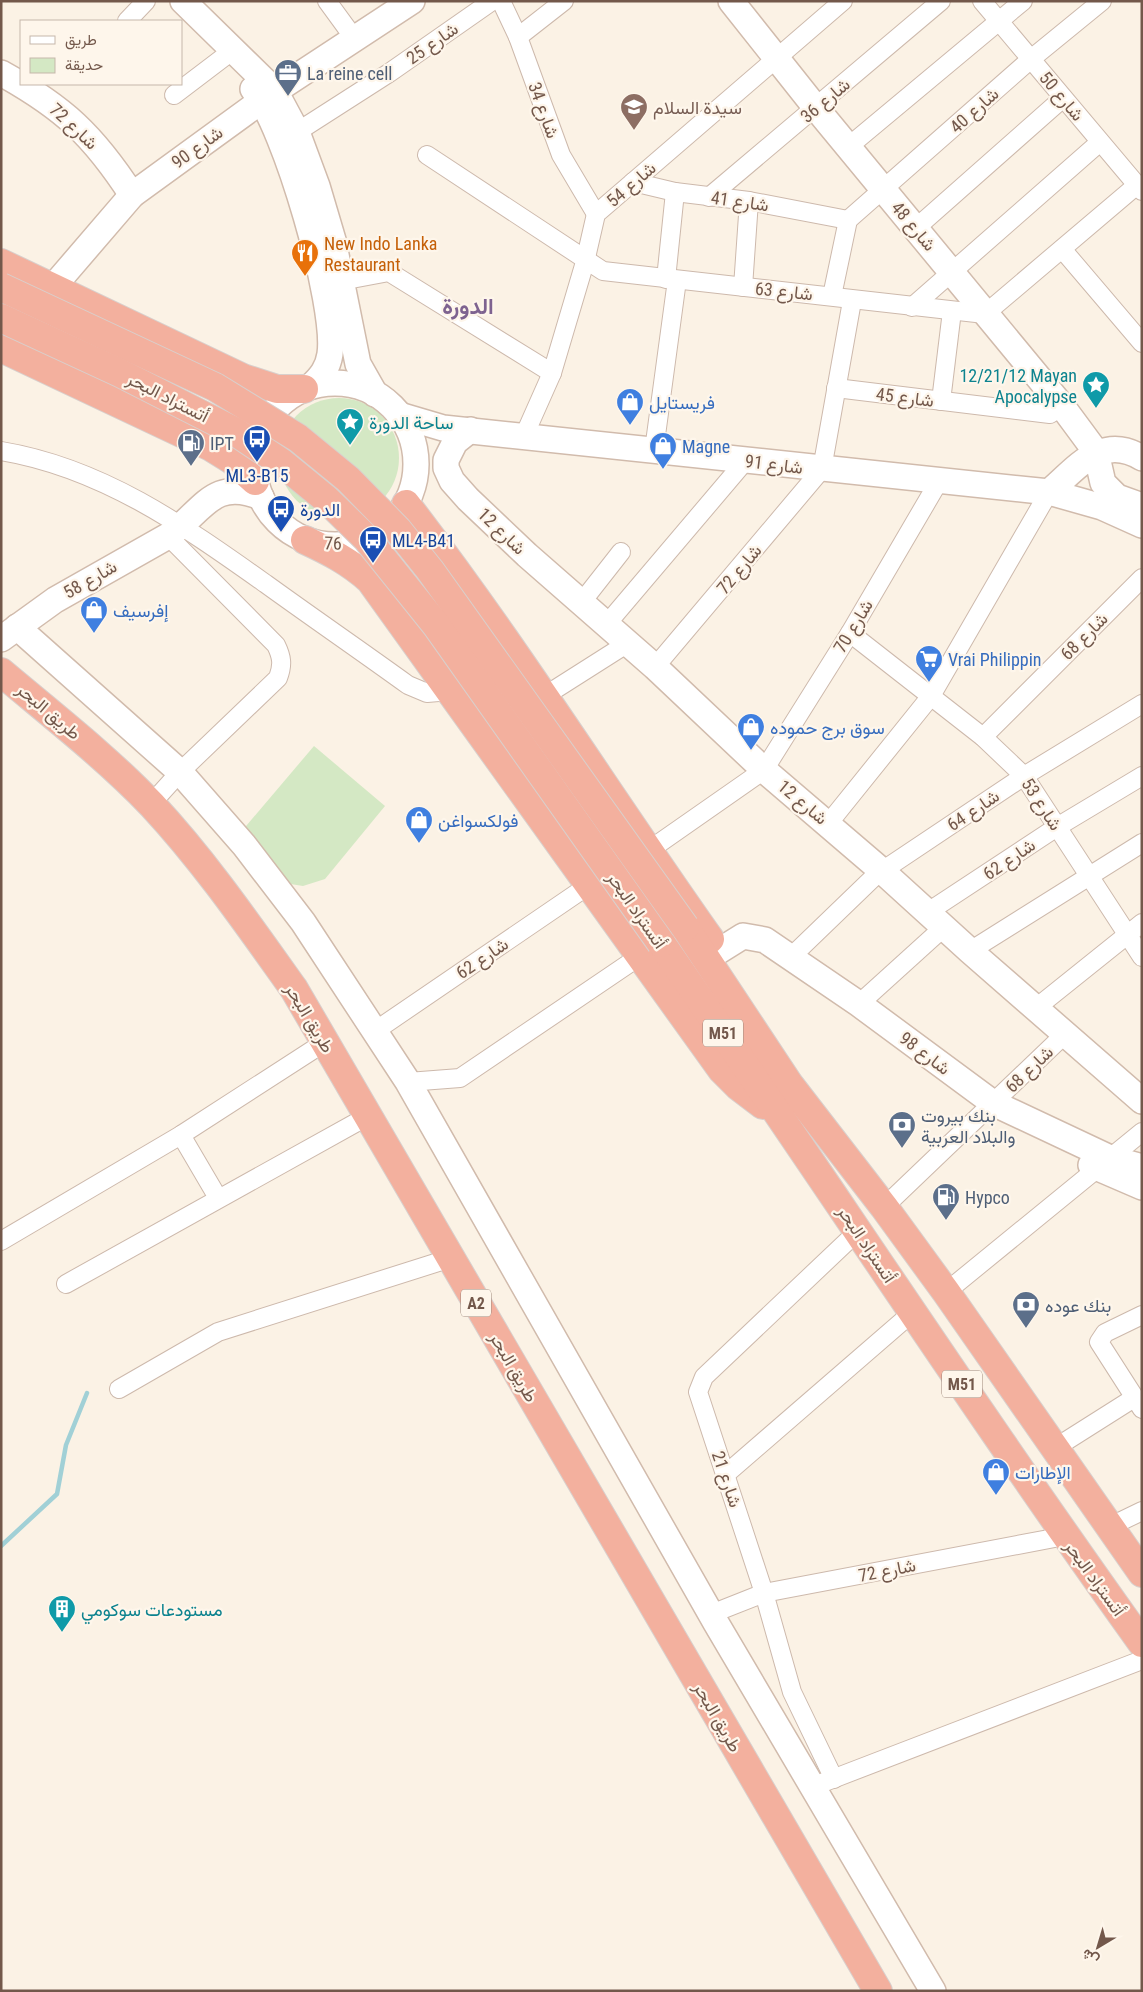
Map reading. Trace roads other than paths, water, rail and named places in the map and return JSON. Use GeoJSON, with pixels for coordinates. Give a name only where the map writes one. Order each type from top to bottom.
{"type":"FeatureCollection","features":[{"type":"Feature","properties":{"kind":"highway"},"geometry":{"type":"LineString","coordinates":[[1,263],[267,387],[294,390],[308,388]]}},
{"type":"Feature","properties":{"kind":"highway","name":"أتستراد البحر"},"geometry":{"type":"LineString","coordinates":[[1,287],[215,386],[298,438],[348,479],[398,530],[430,570],[685,927],[789,1084],[884,1207],[946,1292],[1142,1573]]}},
{"type":"Feature","properties":{"kind":"highway","name":"أتستراد البحر"},"geometry":{"type":"LineString","coordinates":[[1,318],[120,373],[234,431],[282,463],[326,499],[366,539],[436,625],[650,950],[786,1122],[1066,1536],[1142,1643]]}},
{"type":"Feature","properties":{"kind":"highway"},"geometry":{"type":"LineString","coordinates":[[1,348],[186,434],[232,460],[258,489]]}},
{"type":"Feature","properties":{"kind":"highway"},"geometry":{"type":"LineString","coordinates":[[186,434],[207,431],[223,418],[229,409],[231,388],[223,368]]}},
{"type":"Feature","properties":{"kind":"highway"},"geometry":{"type":"LineString","coordinates":[[410,494],[543,697],[773,1031],[789,1084]]}},
{"type":"Feature","properties":{"kind":"highway"},"geometry":{"type":"LineString","coordinates":[[305,540],[330,551],[356,567],[370,580],[589,886],[650,950]]}},
{"type":"Feature","properties":{"kind":"highway","name":"طريق البحر"},"geometry":{"type":"LineString","coordinates":[[1,672],[83,740],[151,804],[195,854],[241,914],[294,989],[878,1991]]}},
{"type":"Feature","properties":{"kind":"street"},"geometry":{"type":"LineString","coordinates":[[128,20],[146,1]]}},
{"type":"Feature","properties":{"kind":"street"},"geometry":{"type":"LineString","coordinates":[[164,1],[268,95],[304,208],[322,281],[331,334],[330,354],[324,373],[308,388],[281,404],[263,426],[256,444],[253,462],[258,489],[272,515],[282,525],[305,540]]}},
{"type":"Feature","properties":{"kind":"street"},"geometry":{"type":"LineString","coordinates":[[183,1],[268,95],[297,132],[324,210],[358,364],[375,394],[399,415],[408,431],[414,448],[416,466],[410,494],[440,485],[468,499]]}},
{"type":"Feature","properties":{"kind":"street"},"geometry":{"type":"LineString","coordinates":[[327,1],[354,38]]}},
{"type":"Feature","properties":{"kind":"street","name":"شارع 25"},"geometry":{"type":"LineString","coordinates":[[297,132],[389,73],[492,1]]}},
{"type":"Feature","properties":{"kind":"street","name":"شارع 34"},"geometry":{"type":"LineString","coordinates":[[501,1],[518,37],[561,155],[596,214]]}},
{"type":"Feature","properties":{"kind":"street"},"geometry":{"type":"LineString","coordinates":[[518,37],[564,1]]}},
{"type":"Feature","properties":{"kind":"street","name":"شارع 48"},"geometry":{"type":"LineString","coordinates":[[731,1],[816,108],[1062,406],[1096,452]]}},
{"type":"Feature","properties":{"kind":"street","name":"شارع 54"},"geometry":{"type":"LineString","coordinates":[[524,436],[552,373],[585,262],[596,214],[842,1]]}},
{"type":"Feature","properties":{"kind":"street","name":"شارع 36"},"geometry":{"type":"LineString","coordinates":[[709,197],[940,1]]}},
{"type":"Feature","properties":{"kind":"street","name":"شارع 50"},"geometry":{"type":"LineString","coordinates":[[982,1],[1139,188]]}},
{"type":"Feature","properties":{"kind":"street"},"geometry":{"type":"LineString","coordinates":[[848,147],[1023,1]]}},
{"type":"Feature","properties":{"kind":"street","name":"شارع 40"},"geometry":{"type":"LineString","coordinates":[[848,220],[1030,59],[1102,1]]}},
{"type":"Feature","properties":{"kind":"street","name":"شارع 90"},"geometry":{"type":"LineString","coordinates":[[53,287],[132,194],[268,95],[403,4]]}},
{"type":"Feature","properties":{"kind":"street"},"geometry":{"type":"LineString","coordinates":[[174,95],[224,57]]}},
{"type":"Feature","properties":{"kind":"street","name":"شارع 72"},"geometry":{"type":"LineString","coordinates":[[1,73],[20,85]]}},
{"type":"Feature","properties":{"kind":"street","name":"شارع 72"},"geometry":{"type":"LineString","coordinates":[[21,85],[58,108],[87,134],[111,162],[132,194]]}},
{"type":"Feature","properties":{"kind":"street"},"geometry":{"type":"LineString","coordinates":[[916,228],[1064,98]]}},
{"type":"Feature","properties":{"kind":"street"},"geometry":{"type":"LineString","coordinates":[[912,307],[1100,142]]}},
{"type":"Feature","properties":{"kind":"street","name":"شارع 63"},"geometry":{"type":"LineString","coordinates":[[427,155],[585,262],[602,271],[832,296],[852,301],[985,314]]}},
{"type":"Feature","properties":{"kind":"street","name":"شارع 41"},"geometry":{"type":"LineString","coordinates":[[633,182],[675,192],[749,201],[848,220]]}},
{"type":"Feature","properties":{"kind":"street"},"geometry":{"type":"LineString","coordinates":[[985,314],[1062,249],[1139,188]]}},
{"type":"Feature","properties":{"kind":"street"},"geometry":{"type":"LineString","coordinates":[[654,450],[672,280],[675,192]]}},
{"type":"Feature","properties":{"kind":"street"},"geometry":{"type":"LineString","coordinates":[[743,287],[749,201]]}},
{"type":"Feature","properties":{"kind":"street"},"geometry":{"type":"LineString","coordinates":[[832,296],[848,220]]}},
{"type":"Feature","properties":{"kind":"street"},"geometry":{"type":"LineString","coordinates":[[1062,249],[1142,343]]}},
{"type":"Feature","properties":{"kind":"street"},"geometry":{"type":"LineString","coordinates":[[341,281],[389,272],[552,373]]}},
{"type":"Feature","properties":{"kind":"street"},"geometry":{"type":"LineString","coordinates":[[822,469],[852,301]]}},
{"type":"Feature","properties":{"kind":"street"},"geometry":{"type":"LineString","coordinates":[[941,401],[952,311]]}},
{"type":"Feature","properties":{"kind":"street"},"geometry":{"type":"LineString","coordinates":[[308,388],[344,384],[375,394]]}},
{"type":"Feature","properties":{"kind":"street","name":"شارع 45"},"geometry":{"type":"LineString","coordinates":[[836,388],[1050,414],[1062,406]]}},
{"type":"Feature","properties":{"kind":"street","name":"شارع 91"},"geometry":{"type":"LineString","coordinates":[[399,415],[423,424],[470,430],[1048,492],[1102,507],[1142,525]]}},
{"type":"Feature","properties":{"kind":"street"},"geometry":{"type":"LineString","coordinates":[[468,499],[452,480],[446,468],[446,460],[455,442],[470,430]]}},
{"type":"Feature","properties":{"kind":"street"},"geometry":{"type":"LineString","coordinates":[[828,824],[931,696],[1048,492],[1096,452],[1108,449],[1121,450],[1142,458]]}},
{"type":"Feature","properties":{"kind":"street"},"geometry":{"type":"LineString","coordinates":[[1,450],[32,456],[70,468],[116,488],[176,531],[408,685],[427,694],[450,691]]}},
{"type":"Feature","properties":{"kind":"street"},"geometry":{"type":"LineString","coordinates":[[1096,452],[1103,483],[1117,497],[1142,506]]}},
{"type":"Feature","properties":{"kind":"street"},"geometry":{"type":"LineString","coordinates":[[606,625],[746,460]]}},
{"type":"Feature","properties":{"kind":"street","name":"شارع 72"},"geometry":{"type":"LineString","coordinates":[[655,667],[822,469]]}},
{"type":"Feature","properties":{"kind":"street","name":"شارع 70"},"geometry":{"type":"LineString","coordinates":[[764,770],[850,632],[939,481]]}},
{"type":"Feature","properties":{"kind":"street","name":"شارع 58"},"geometry":{"type":"LineString","coordinates":[[9,633],[55,600],[176,531],[204,504],[217,495],[232,489],[258,489]]}},
{"type":"Feature","properties":{"kind":"street","name":"76"},"geometry":{"type":"LineString","coordinates":[[305,540],[324,544],[344,545],[362,541],[380,532],[394,520],[410,494]]}},
{"type":"Feature","properties":{"kind":"street","name":"شارع 12"},"geometry":{"type":"LineString","coordinates":[[468,499],[581,603],[655,667],[764,770],[882,871],[970,951],[1142,1101]]}},
{"type":"Feature","properties":{"kind":"street"},"geometry":{"type":"LineString","coordinates":[[151,804],[180,772],[278,678],[282,668],[281,656],[276,645],[176,531]]}},
{"type":"Feature","properties":{"kind":"street"},"geometry":{"type":"LineString","coordinates":[[581,603],[621,552]]}},
{"type":"Feature","properties":{"kind":"street","name":"شارع 68"},"geometry":{"type":"LineString","coordinates":[[983,737],[1142,578]]}},
{"type":"Feature","properties":{"kind":"street","name":"شارع 53"},"geometry":{"type":"LineString","coordinates":[[850,632],[983,737],[1024,776],[1088,877],[1142,957]]}},
{"type":"Feature","properties":{"kind":"street"},"geometry":{"type":"LineString","coordinates":[[9,633],[180,772],[244,845],[303,922],[408,1082],[711,1614],[823,1783],[933,1991]]}},
{"type":"Feature","properties":{"kind":"street"},"geometry":{"type":"LineString","coordinates":[[543,697],[628,643]]}},
{"type":"Feature","properties":{"kind":"street","name":"شارع 64"},"geometry":{"type":"LineString","coordinates":[[792,956],[882,871],[1024,776],[1142,704]]}},
{"type":"Feature","properties":{"kind":"street"},"geometry":{"type":"LineString","coordinates":[[648,851],[764,770]]}},
{"type":"Feature","properties":{"kind":"street","name":"شارع 62"},"geometry":{"type":"LineString","coordinates":[[936,920],[1057,827],[1142,776]]}},
{"type":"Feature","properties":{"kind":"street"},"geometry":{"type":"LineString","coordinates":[[970,951],[1142,843]]}},
{"type":"Feature","properties":{"kind":"street","name":"شارع 62"},"geometry":{"type":"LineString","coordinates":[[375,1031],[589,886]]}},
{"type":"Feature","properties":{"kind":"street"},"geometry":{"type":"LineString","coordinates":[[859,1004],[936,920]]}},
{"type":"Feature","properties":{"kind":"street"},"geometry":{"type":"LineString","coordinates":[[1036,1008],[1142,923]]}},
{"type":"Feature","properties":{"kind":"street","name":"شارع 98"},"geometry":{"type":"LineString","coordinates":[[722,955],[736,939],[754,937],[765,940],[792,956],[811,978],[1032,1138],[1105,1163],[1142,1167]]}},
{"type":"Feature","properties":{"kind":"street"},"geometry":{"type":"LineString","coordinates":[[408,1082],[460,1078],[650,950]]}},
{"type":"Feature","properties":{"kind":"street","name":"شارع 98"},"geometry":{"type":"LineString","coordinates":[[722,955],[752,950],[763,953],[859,1004],[989,1107]]}},
{"type":"Feature","properties":{"kind":"street","name":"شارع 68"},"geometry":{"type":"LineString","coordinates":[[884,1207],[1065,1034]]}},
{"type":"Feature","properties":{"kind":"street"},"geometry":{"type":"LineString","coordinates":[[1,1242],[181,1135],[325,1042]]}},
{"type":"Feature","properties":{"kind":"street"},"geometry":{"type":"LineString","coordinates":[[66,1284],[368,1116]]}},
{"type":"Feature","properties":{"kind":"street"},"geometry":{"type":"LineString","coordinates":[[946,1292],[1142,1132]]}},
{"type":"Feature","properties":{"kind":"street"},"geometry":{"type":"LineString","coordinates":[[181,1135],[218,1198]]}},
{"type":"Feature","properties":{"kind":"street","name":"شارع 98"},"geometry":{"type":"LineString","coordinates":[[1105,1163],[1142,1188]]}},
{"type":"Feature","properties":{"kind":"street","name":"شارع 21"},"geometry":{"type":"LineString","coordinates":[[823,1783],[792,1692],[764,1593],[698,1392],[704,1377],[858,1231]]}},
{"type":"Feature","properties":{"kind":"street"},"geometry":{"type":"LineString","coordinates":[[119,1389],[218,1332],[451,1258]]}},
{"type":"Feature","properties":{"kind":"street"},"geometry":{"type":"LineString","coordinates":[[726,1474],[913,1312]]}},
{"type":"Feature","properties":{"kind":"street"},"geometry":{"type":"LineString","coordinates":[[1056,1448],[1138,1404],[1099,1342],[1104,1333],[1142,1315]]}},
{"type":"Feature","properties":{"kind":"street"},"geometry":{"type":"LineString","coordinates":[[1110,1526],[1142,1511]]}},
{"type":"Feature","properties":{"kind":"street","name":"شارع 72"},"geometry":{"type":"LineString","coordinates":[[711,1614],[764,1593],[1066,1536]]}},
{"type":"Feature","properties":{"kind":"street"},"geometry":{"type":"LineString","coordinates":[[823,1783],[1142,1660]]}},
{"type":"Feature","properties":{"kind":"waterway"},"geometry":{"type":"LineString","coordinates":[[1,1546],[57,1494],[66,1445],[87,1393]]}},
{"type":"Feature","properties":{"kind":"place","name":"La reine cell"},"geometry":{"type":"Point","coordinates":[288,97]}},
{"type":"Feature","properties":{"kind":"place","name":"سيدة السلام"},"geometry":{"type":"Point","coordinates":[634,131]}},
{"type":"Feature","properties":{"kind":"place","name":"New Indo Lanka Restaurant"},"geometry":{"type":"Point","coordinates":[305,277]}},
{"type":"Feature","properties":{"kind":"place","name":"12/21/12 Mayan Apocalypse"},"geometry":{"type":"Point","coordinates":[1096,409]}},
{"type":"Feature","properties":{"kind":"place","name":"فريستايل"},"geometry":{"type":"Point","coordinates":[630,426]}},
{"type":"Feature","properties":{"kind":"place","name":"ساحة الدورة"},"geometry":{"type":"Point","coordinates":[350,446]}},
{"type":"Feature","properties":{"kind":"place","name":"ML3-B15"},"geometry":{"type":"Point","coordinates":[257,463]}},
{"type":"Feature","properties":{"kind":"place","name":"IPT"},"geometry":{"type":"Point","coordinates":[191,467]}},
{"type":"Feature","properties":{"kind":"place","name":"Magne"},"geometry":{"type":"Point","coordinates":[663,470]}},
{"type":"Feature","properties":{"kind":"place","name":"الدورة"},"geometry":{"type":"Point","coordinates":[281,533]}},
{"type":"Feature","properties":{"kind":"place","name":"ML4-B41"},"geometry":{"type":"Point","coordinates":[373,564]}},
{"type":"Feature","properties":{"kind":"place","name":"إفرسيف"},"geometry":{"type":"Point","coordinates":[94,634]}},
{"type":"Feature","properties":{"kind":"place","name":"Vrai Philippin"},"geometry":{"type":"Point","coordinates":[929,683]}},
{"type":"Feature","properties":{"kind":"place","name":"سوق برج حموده"},"geometry":{"type":"Point","coordinates":[751,751]}},
{"type":"Feature","properties":{"kind":"place","name":"فولكسواغن"},"geometry":{"type":"Point","coordinates":[419,844]}},
{"type":"Feature","properties":{"kind":"place","name":"بنك بيروت والبلاد العربية"},"geometry":{"type":"Point","coordinates":[902,1149]}},
{"type":"Feature","properties":{"kind":"place","name":"Hypco"},"geometry":{"type":"Point","coordinates":[946,1221]}},
{"type":"Feature","properties":{"kind":"place","name":"بنك عوده"},"geometry":{"type":"Point","coordinates":[1026,1329]}},
{"type":"Feature","properties":{"kind":"place","name":"الإطارات"},"geometry":{"type":"Point","coordinates":[996,1496]}},
{"type":"Feature","properties":{"kind":"place","name":"مستودعات سوكومي"},"geometry":{"type":"Point","coordinates":[62,1633]}},
{"type":"Feature","properties":{"kind":"district","name":"الدورة"},"geometry":{"type":"Point","coordinates":[468,306]}}]}
